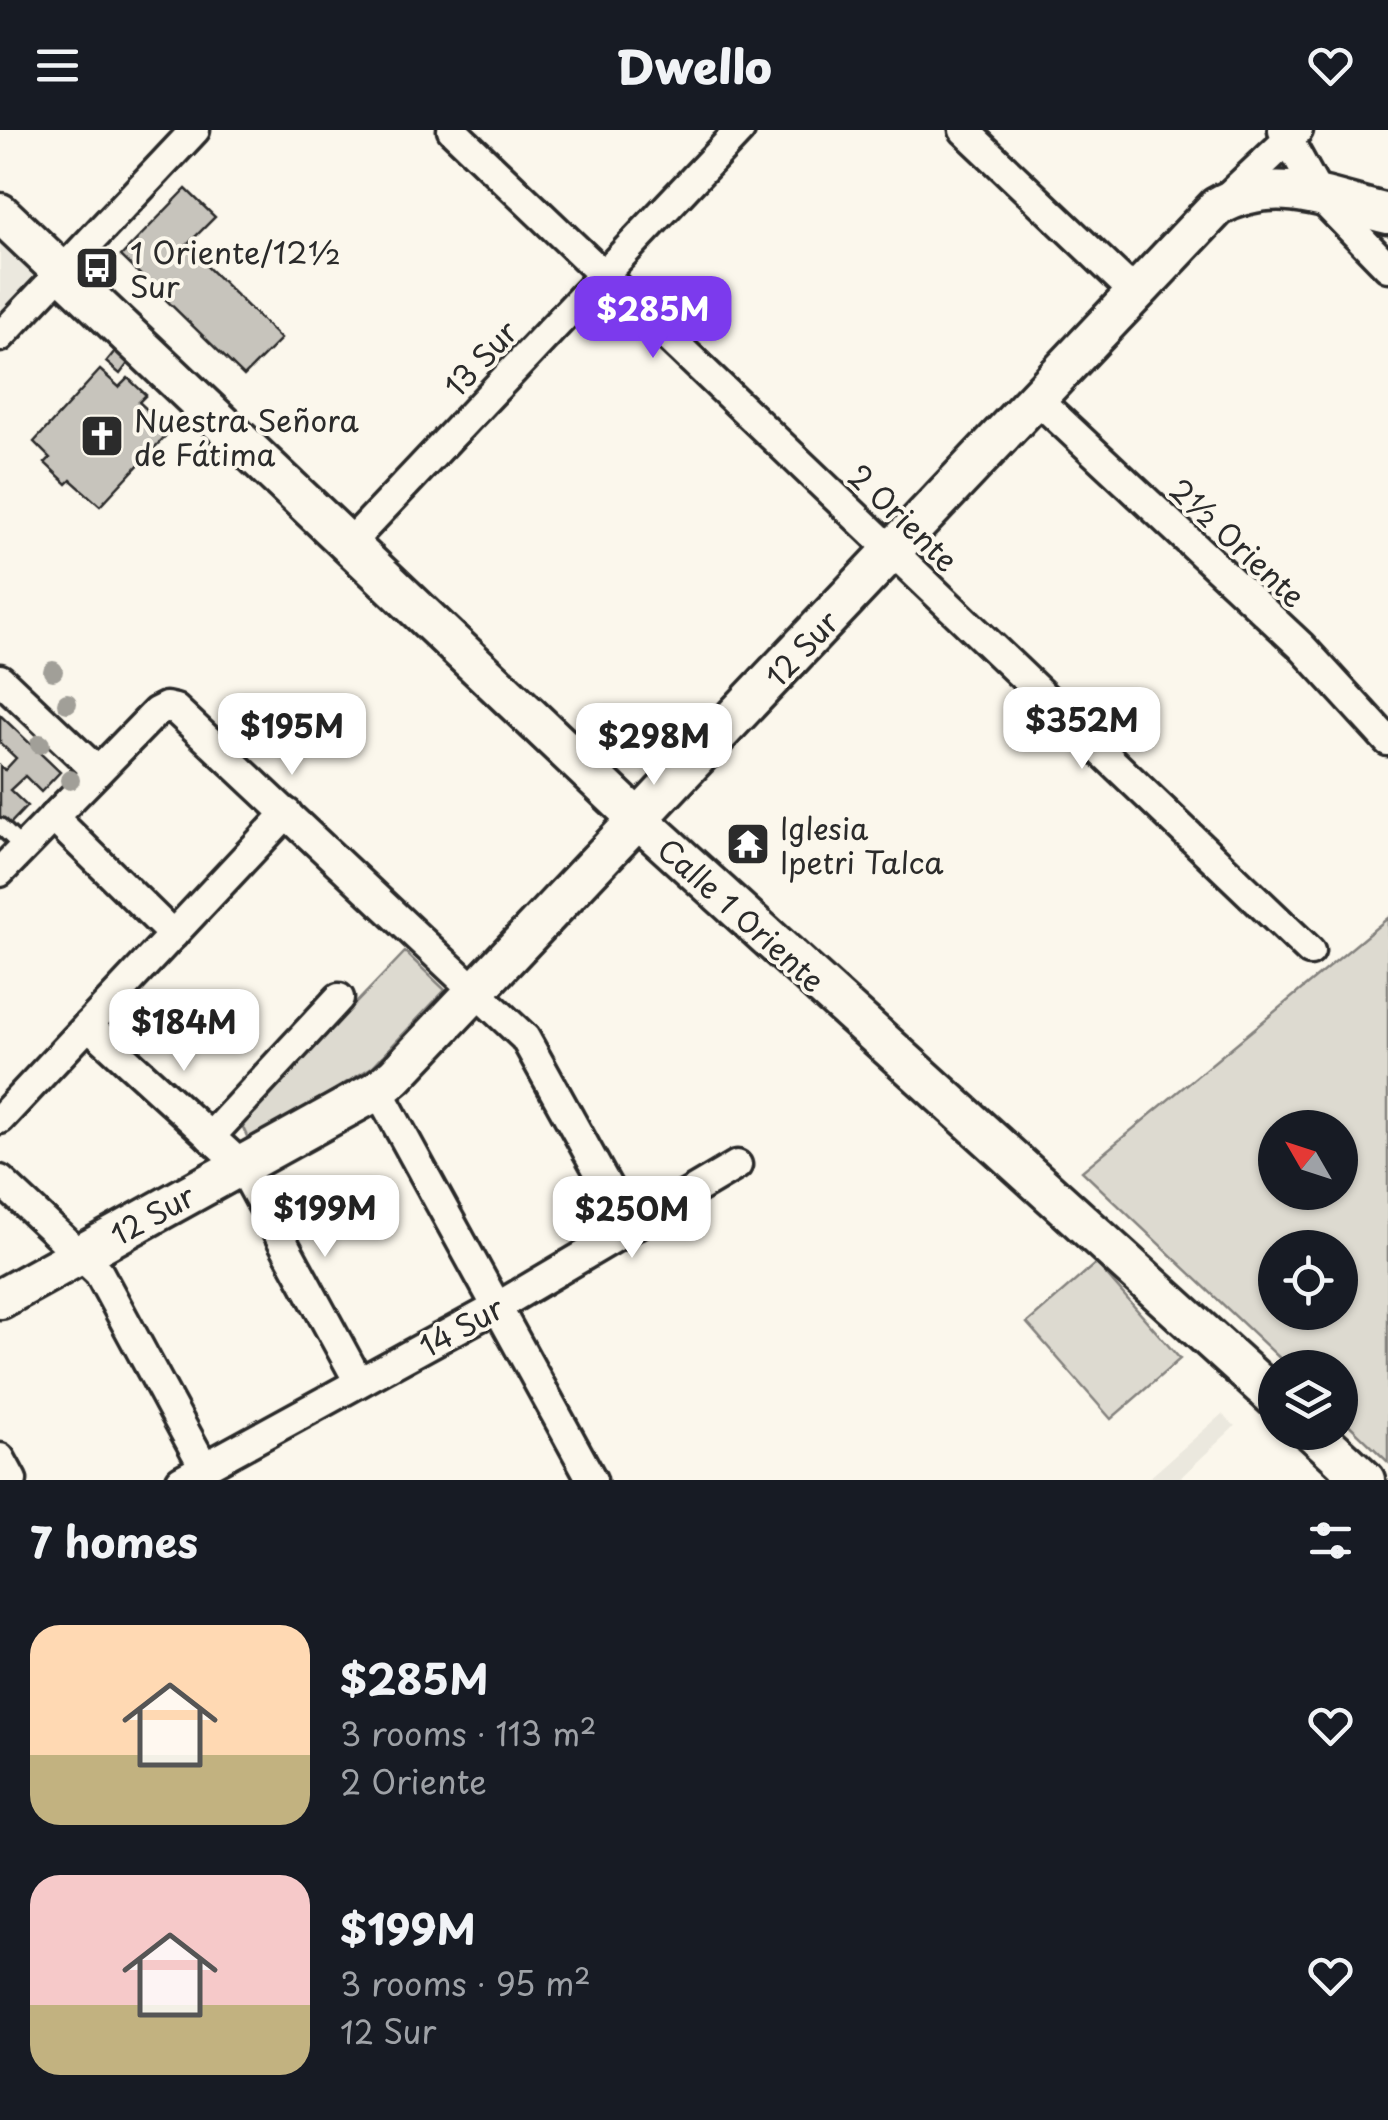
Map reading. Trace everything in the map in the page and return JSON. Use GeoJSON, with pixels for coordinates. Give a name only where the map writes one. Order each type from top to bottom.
{"type":"FeatureCollection","features":[{"type":"Feature","properties":{"kind":"street"},"geometry":{"type":"LineString","coordinates":[[0,337],[194,130]]}},
{"type":"Feature","properties":{"kind":"street","name":"2 Oriente"},"geometry":{"type":"LineString","coordinates":[[452,130],[1310,951]]}},
{"type":"Feature","properties":{"kind":"street","name":"13 Sur"},"geometry":{"type":"LineString","coordinates":[[350,543],[740,130]]}},
{"type":"Feature","properties":{"kind":"street"},"geometry":{"type":"LineString","coordinates":[[964,130],[1135,294]]}},
{"type":"Feature","properties":{"kind":"street"},"geometry":{"type":"LineString","coordinates":[[1217,207],[1290,133],[1320,198],[1388,267]]}},
{"type":"Feature","properties":{"kind":"street","name":"12 Sur"},"geometry":{"type":"LineString","coordinates":[[0,1298],[378,1090],[476,992],[1217,207],[1262,190],[1291,190],[1320,198]]}},
{"type":"Feature","properties":{"kind":"street"},"geometry":{"type":"LineString","coordinates":[[1320,198],[1388,214]]}},
{"type":"Feature","properties":{"kind":"street","name":"Calle 1 Oriente"},"geometry":{"type":"LineString","coordinates":[[0,213],[639,820],[1258,1383]]}},
{"type":"Feature","properties":{"kind":"street","name":"2½ Oriente"},"geometry":{"type":"LineString","coordinates":[[1036,398],[1301,646],[1388,740]]}},
{"type":"Feature","properties":{"kind":"street"},"geometry":{"type":"LineString","coordinates":[[0,679],[97,771]]}},
{"type":"Feature","properties":{"kind":"street"},"geometry":{"type":"LineString","coordinates":[[0,872],[156,712],[166,707],[175,709],[525,1038],[630,1228]]}},
{"type":"Feature","properties":{"kind":"street"},"geometry":{"type":"LineString","coordinates":[[0,1119],[286,813]]}},
{"type":"Feature","properties":{"kind":"street"},"geometry":{"type":"LineString","coordinates":[[53,817],[173,935]]}},
{"type":"Feature","properties":{"kind":"street"},"geometry":{"type":"LineString","coordinates":[[210,1137],[339,998]]}},
{"type":"Feature","properties":{"kind":"street"},"geometry":{"type":"LineString","coordinates":[[88,1025],[241,1165],[359,1382]]}},
{"type":"Feature","properties":{"kind":"street"},"geometry":{"type":"LineString","coordinates":[[378,1090],[592,1480]]}},
{"type":"Feature","properties":{"kind":"street","name":"14 Sur"},"geometry":{"type":"LineString","coordinates":[[193,1474],[497,1307],[737,1165]]}},
{"type":"Feature","properties":{"kind":"street"},"geometry":{"type":"LineString","coordinates":[[1,1182],[98,1273],[193,1474]]}},
{"type":"Feature","properties":{"kind":"street"},"geometry":{"type":"LineString","coordinates":[[1332,1450],[1365,1480]]}},
{"type":"Feature","properties":{"kind":"street"},"geometry":{"type":"LineString","coordinates":[[0,1458],[12,1480]]}},
{"type":"Feature","properties":{"kind":"lane"},"geometry":{"type":"LineString","coordinates":[[0,826],[23,848]]}},
{"type":"Feature","properties":{"kind":"shaded area"},"geometry":{"type":"Polygon","coordinates":[[[0,240],[38,274],[0,315],[0,240]]]}},
{"type":"Feature","properties":{"kind":"shaded area"},"geometry":{"type":"Polygon","coordinates":[[[1388,918],[1388,1462],[1358,1433],[1358,1350],[1271,1350],[1082,1171],[1388,918]]]}},
{"type":"Feature","properties":{"kind":"shaded area"},"geometry":{"type":"Polygon","coordinates":[[[405,952],[445,990],[372,1067],[249,1141],[241,1123],[405,952]]]}},
{"type":"Feature","properties":{"kind":"shaded area"},"geometry":{"type":"Polygon","coordinates":[[[1096,1263],[1180,1359],[1111,1419],[1027,1323],[1096,1263]]]}},
{"type":"Feature","properties":{"kind":"shaded area"},"geometry":{"type":"Polygon","coordinates":[[[1222,1414],[1235,1426],[1178,1480],[1147,1480],[1222,1414]]]}},
{"type":"Feature","properties":{"kind":"building"},"geometry":{"type":"Polygon","coordinates":[[[186,189],[215,217],[186,246],[281,339],[244,376],[121,256],[186,189]]]}},
{"type":"Feature","properties":{"kind":"building"},"geometry":{"type":"Polygon","coordinates":[[[115,351],[129,362],[120,374],[106,362],[115,351]]]}},
{"type":"Feature","properties":{"kind":"building","name":"Nuestra Señora de Fátima"},"geometry":{"type":"Polygon","coordinates":[[[100,370],[119,387],[128,378],[146,395],[139,402],[170,431],[100,506],[45,463],[50,458],[34,442],[100,370]]]}},
{"type":"Feature","properties":{"kind":"building"},"geometry":{"type":"Polygon","coordinates":[[[0,715],[60,772],[41,792],[25,776],[10,790],[27,806],[6,828],[0,823],[0,766],[5,770],[16,758],[0,743],[0,715]]]}},
{"type":"Feature","properties":{"kind":"place","name":"1 Oriente/12½ Sur"},"geometry":{"type":"Point","coordinates":[97,268]}},
{"type":"Feature","properties":{"kind":"place","name":"Nuestra Señora de Fátima"},"geometry":{"type":"Point","coordinates":[102,436]}},
{"type":"Feature","properties":{"kind":"place","name":"Iglesia Ipetri Talca"},"geometry":{"type":"Point","coordinates":[748,844]}}]}
